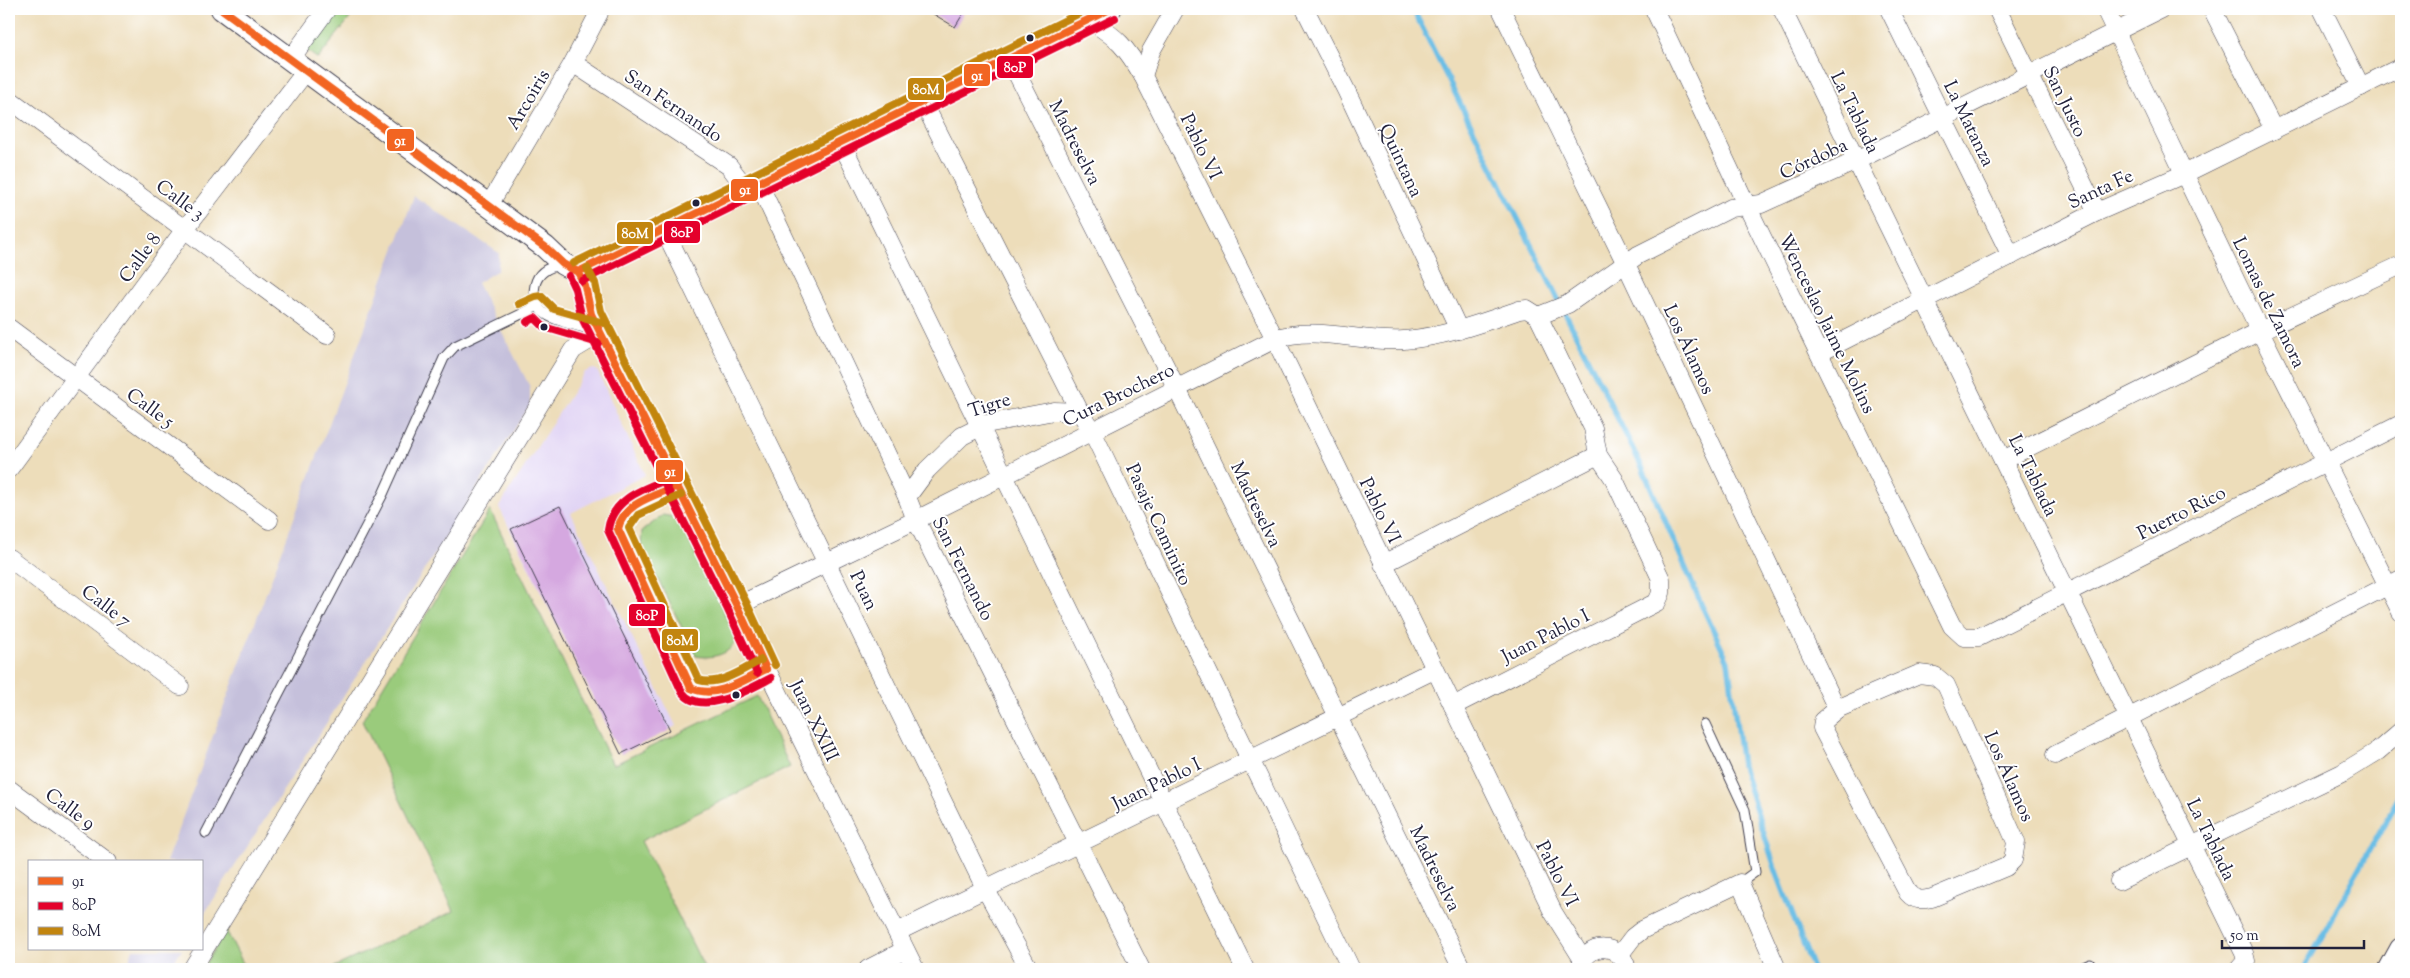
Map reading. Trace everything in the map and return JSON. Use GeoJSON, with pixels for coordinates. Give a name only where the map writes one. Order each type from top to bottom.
{"type":"FeatureCollection","features":[{"type":"Feature","properties":{"kind":"street"},"geometry":{"type":"LineString","coordinates":[[222,9],[546,247],[570,268],[664,228],[1010,60],[1110,9]]}},
{"type":"Feature","properties":{"kind":"street","name":"Calle 8"},"geometry":{"type":"LineString","coordinates":[[9,469],[186,229],[298,66],[327,9]]}},
{"type":"Feature","properties":{"kind":"street"},"geometry":{"type":"LineString","coordinates":[[1144,76],[1151,51],[1175,9]]}},
{"type":"Feature","properties":{"kind":"street","name":"Quintana"},"geometry":{"type":"LineString","coordinates":[[1305,9],[1346,90],[1459,330]]}},
{"type":"Feature","properties":{"kind":"street","name":"Los Álamos"},"geometry":{"type":"LineString","coordinates":[[1501,9],[1626,264],[1837,709]]}},
{"type":"Feature","properties":{"kind":"street","name":"Wenceslao Jaime Molins"},"geometry":{"type":"LineString","coordinates":[[1654,9],[1747,206],[1952,626],[1964,638],[1979,637]]}},
{"type":"Feature","properties":{"kind":"street","name":"La Tablada"},"geometry":{"type":"LineString","coordinates":[[1782,9],[2244,953],[2242,965]]}},
{"type":"Feature","properties":{"kind":"street","name":"La Matanza"},"geometry":{"type":"LineString","coordinates":[[1889,9],[2011,256]]}},
{"type":"Feature","properties":{"kind":"street","name":"San Justo"},"geometry":{"type":"LineString","coordinates":[[1997,9],[2097,212]]}},
{"type":"Feature","properties":{"kind":"street","name":"Lomas de Zamora"},"geometry":{"type":"LineString","coordinates":[[2105,9],[2260,331],[2327,462],[2394,582],[2401,612]]}},
{"type":"Feature","properties":{"kind":"street","name":"Córdoba"},"geometry":{"type":"LineString","coordinates":[[1554,310],[1626,264],[1638,254],[1731,208],[1762,204],[1856,161],[2160,9]]}},
{"type":"Feature","properties":{"kind":"street"},"geometry":{"type":"LineString","coordinates":[[2212,9],[2274,130]]}},
{"type":"Feature","properties":{"kind":"street"},"geometry":{"type":"LineString","coordinates":[[2322,9],[2361,87]]}},
{"type":"Feature","properties":{"kind":"street","name":"Arcoiris"},"geometry":{"type":"LineString","coordinates":[[488,206],[573,63],[599,13]]}},
{"type":"Feature","properties":{"kind":"street","name":"Pablo VI"},"geometry":{"type":"LineString","coordinates":[[1089,20],[1114,35],[1124,45],[1144,76],[1275,339],[1553,912],[1581,964]]}},
{"type":"Feature","properties":{"kind":"street","name":"Madreselva"},"geometry":{"type":"LineString","coordinates":[[1010,60],[1177,389],[1462,969]]}},
{"type":"Feature","properties":{"kind":"street","name":"San Fernando"},"geometry":{"type":"LineString","coordinates":[[573,63],[729,166],[752,185],[907,497],[916,520],[1141,969]]}},
{"type":"Feature","properties":{"kind":"street","name":"Santa Fe"},"geometry":{"type":"LineString","coordinates":[[1819,352],[2097,212],[2184,174],[2401,67]]}},
{"type":"Feature","properties":{"kind":"street","name":"Calle 3"},"geometry":{"type":"LineString","coordinates":[[9,99],[326,335]]}},
{"type":"Feature","properties":{"kind":"street","name":"Pasaje Caminito"},"geometry":{"type":"LineString","coordinates":[[923,102],[1080,412],[1092,431],[1350,969]]}},
{"type":"Feature","properties":{"kind":"street"},"geometry":{"type":"LineString","coordinates":[[841,142],[1245,969]]}},
{"type":"Feature","properties":{"kind":"street","name":"Puan"},"geometry":{"type":"LineString","coordinates":[[664,228],[986,890],[1029,969]]}},
{"type":"Feature","properties":{"kind":"street"},"geometry":{"type":"LineString","coordinates":[[2003,460],[2260,331],[2401,264]]}},
{"type":"Feature","properties":{"kind":"street","name":"Juan XXIII"},"geometry":{"type":"LineString","coordinates":[[570,268],[585,286],[587,301],[601,333],[915,969]]}},
{"type":"Feature","properties":{"kind":"street","name":"Cura Brochero"},"geometry":{"type":"LineString","coordinates":[[737,606],[827,561],[916,520],[1275,339],[1299,333],[1378,340],[1404,340],[1459,330],[1519,310],[1554,310]]}},
{"type":"Feature","properties":{"kind":"street"},"geometry":{"type":"LineString","coordinates":[[1383,564],[1598,455],[1593,428],[1554,310]]}},
{"type":"Feature","properties":{"kind":"street","name":"Calle 5"},"geometry":{"type":"LineString","coordinates":[[9,328],[269,520]]}},
{"type":"Feature","properties":{"kind":"street"},"geometry":{"type":"LineString","coordinates":[[192,969],[573,350],[601,333]]}},
{"type":"Feature","properties":{"kind":"street","name":"Tigre"},"geometry":{"type":"LineString","coordinates":[[907,497],[927,470],[946,451],[962,436],[980,427],[1014,417],[1054,411],[1080,412]]}},
{"type":"Feature","properties":{"kind":"street","name":"Puerto Rico"},"geometry":{"type":"LineString","coordinates":[[1979,637],[2401,424]]}},
{"type":"Feature","properties":{"kind":"street","name":"Juan Pablo I"},"geometry":{"type":"LineString","coordinates":[[1453,706],[1657,602],[1661,593],[1661,579],[1614,479],[1598,455]]}},
{"type":"Feature","properties":{"kind":"street"},"geometry":{"type":"LineString","coordinates":[[678,486],[628,509],[618,522],[618,529],[691,688],[698,693],[707,693],[730,686],[766,669]]}},
{"type":"Feature","properties":{"kind":"street","name":"Calle 7"},"geometry":{"type":"LineString","coordinates":[[9,558],[180,686]]}},
{"type":"Feature","properties":{"kind":"street"},"geometry":{"type":"LineString","coordinates":[[2055,755],[2394,582]]}},
{"type":"Feature","properties":{"kind":"street","name":"Juan Pablo I"},"geometry":{"type":"LineString","coordinates":[[897,932],[1079,845],[1434,670]]}},
{"type":"Feature","properties":{"kind":"street","name":"Los Álamos"},"geometry":{"type":"LineString","coordinates":[[1919,674],[1935,676],[1946,685],[2014,834],[2015,853],[2013,860],[2006,867],[1932,898],[1921,900],[1912,898],[1822,732],[1823,721],[1837,709],[1919,674]]}},
{"type":"Feature","properties":{"kind":"street"},"geometry":{"type":"LineString","coordinates":[[2119,881],[2342,773],[2378,751],[2401,731]]}},
{"type":"Feature","properties":{"kind":"street","name":"Calle 9"},"geometry":{"type":"LineString","coordinates":[[9,789],[105,860]]}},
{"type":"Feature","properties":{"kind":"street"},"geometry":{"type":"LineString","coordinates":[[1623,962],[1633,937],[1642,930],[1740,883],[1777,969]]}},
{"type":"Feature","properties":{"kind":"street"},"geometry":{"type":"LineString","coordinates":[[1581,964],[1593,950],[1600,948],[1614,950],[1623,962]]}},
{"type":"Feature","properties":{"kind":"street"},"geometry":{"type":"LineString","coordinates":[[2390,969],[2401,949]]}},
{"type":"Feature","properties":{"kind":"street"},"geometry":{"type":"LineString","coordinates":[[868,969],[905,950]]}},
{"type":"Feature","properties":{"kind":"lane"},"geometry":{"type":"LineString","coordinates":[[570,268],[548,267],[536,278],[533,292],[538,306],[548,318],[582,326],[601,333]]}},
{"type":"Feature","properties":{"kind":"lane"},"geometry":{"type":"LineString","coordinates":[[562,322],[574,320],[584,312],[587,301]]}},
{"type":"Feature","properties":{"kind":"lane"},"geometry":{"type":"LineString","coordinates":[[206,833],[383,494],[444,358],[455,346],[538,306]]}},
{"type":"Feature","properties":{"kind":"lane"},"geometry":{"type":"LineString","coordinates":[[1705,724],[1744,810],[1755,872],[1740,883]]}},
{"type":"Feature","properties":{"kind":"lane"},"geometry":{"type":"LineString","coordinates":[[2079,969],[2090,964],[2092,969]]}},
{"type":"Feature","properties":{"kind":"shaded area"},"geometry":{"type":"Polygon","coordinates":[[[414,196],[499,253],[498,270],[477,283],[530,387],[530,405],[202,917],[202,860],[167,860],[414,196]]]}},
{"type":"Feature","properties":{"kind":"shaded area"},"geometry":{"type":"Polygon","coordinates":[[[593,369],[597,370],[645,475],[571,513],[676,726],[621,754],[499,507],[585,372],[593,369]]]}},
{"type":"Feature","properties":{"kind":"shaded area"},"geometry":{"type":"Polygon","coordinates":[[[133,950],[181,950],[169,969],[126,969],[133,950]]]}},
{"type":"Feature","properties":{"kind":"green space"},"geometry":{"type":"Polygon","coordinates":[[[333,9],[357,9],[318,59],[303,48],[333,9]]]}},
{"type":"Feature","properties":{"kind":"green space"},"geometry":{"type":"Polygon","coordinates":[[[490,510],[613,765],[757,696],[790,767],[641,841],[705,969],[330,969],[454,911],[362,721],[490,510]]]}},
{"type":"Feature","properties":{"kind":"green space"},"geometry":{"type":"Polygon","coordinates":[[[663,515],[678,518],[736,637],[731,648],[726,652],[708,657],[696,656],[641,545],[642,531],[663,515]]]}},
{"type":"Feature","properties":{"kind":"green space"},"geometry":{"type":"Polygon","coordinates":[[[226,930],[246,969],[202,969],[226,930]]]}},
{"type":"Feature","properties":{"kind":"building"},"geometry":{"type":"Polygon","coordinates":[[[925,9],[966,9],[955,27],[925,9]]]}},
{"type":"Feature","properties":{"kind":"building"},"geometry":{"type":"Polygon","coordinates":[[[560,506],[670,730],[621,754],[511,529],[560,506]]]}},
{"type":"Feature","properties":{"kind":"waterway"},"geometry":{"type":"LineString","coordinates":[[1413,9],[1642,467],[1728,661],[1742,766],[1776,871],[1813,969]]}},
{"type":"Feature","properties":{"kind":"waterway"},"geometry":{"type":"LineString","coordinates":[[2304,969],[2401,793]]}},
{"type":"Feature","properties":{"kind":"transit line","name":"91"},"geometry":{"type":"LineString","coordinates":[[222,9],[545,247],[563,264],[578,272]]}},
{"type":"Feature","properties":{"kind":"transit line","name":"80M"},"geometry":{"type":"LineString","coordinates":[[574,263],[1088,9]]}},
{"type":"Feature","properties":{"kind":"transit line","name":"91"},"geometry":{"type":"LineString","coordinates":[[578,272],[1110,9]]}},
{"type":"Feature","properties":{"kind":"transit line","name":"80P"},"geometry":{"type":"LineString","coordinates":[[582,281],[1115,18]]}},
{"type":"Feature","properties":{"kind":"transit line","name":"80M"},"geometry":{"type":"LineString","coordinates":[[587,268],[595,283],[601,311],[746,602],[775,665]]}},
{"type":"Feature","properties":{"kind":"transit line","name":"91"},"geometry":{"type":"LineString","coordinates":[[578,272],[585,286],[591,314],[737,606],[766,669]]}},
{"type":"Feature","properties":{"kind":"transit line","name":"80P"},"geometry":{"type":"LineString","coordinates":[[569,276],[575,289],[582,318],[728,610],[757,673]]}},
{"type":"Feature","properties":{"kind":"transit line","name":"80M"},"geometry":{"type":"LineString","coordinates":[[519,304],[541,296],[554,309],[604,323]]}},
{"type":"Feature","properties":{"kind":"transit line","name":"80P"},"geometry":{"type":"LineString","coordinates":[[527,322],[535,318],[544,327],[598,343]]}},
{"type":"Feature","properties":{"kind":"transit line","name":"80P"},"geometry":{"type":"LineString","coordinates":[[673,477],[642,490],[623,502],[616,509],[608,530],[682,692],[690,699],[701,702],[713,702],[739,694],[771,678]]}},
{"type":"Feature","properties":{"kind":"transit line","name":"91"},"geometry":{"type":"LineString","coordinates":[[677,486],[641,501],[634,506],[621,520],[618,529],[691,688],[710,692],[720,690],[739,683],[766,669]]}},
{"type":"Feature","properties":{"kind":"transit line","name":"80M"},"geometry":{"type":"LineString","coordinates":[[681,495],[638,515],[629,528],[699,680],[706,682],[722,679],[761,660]]}}]}
